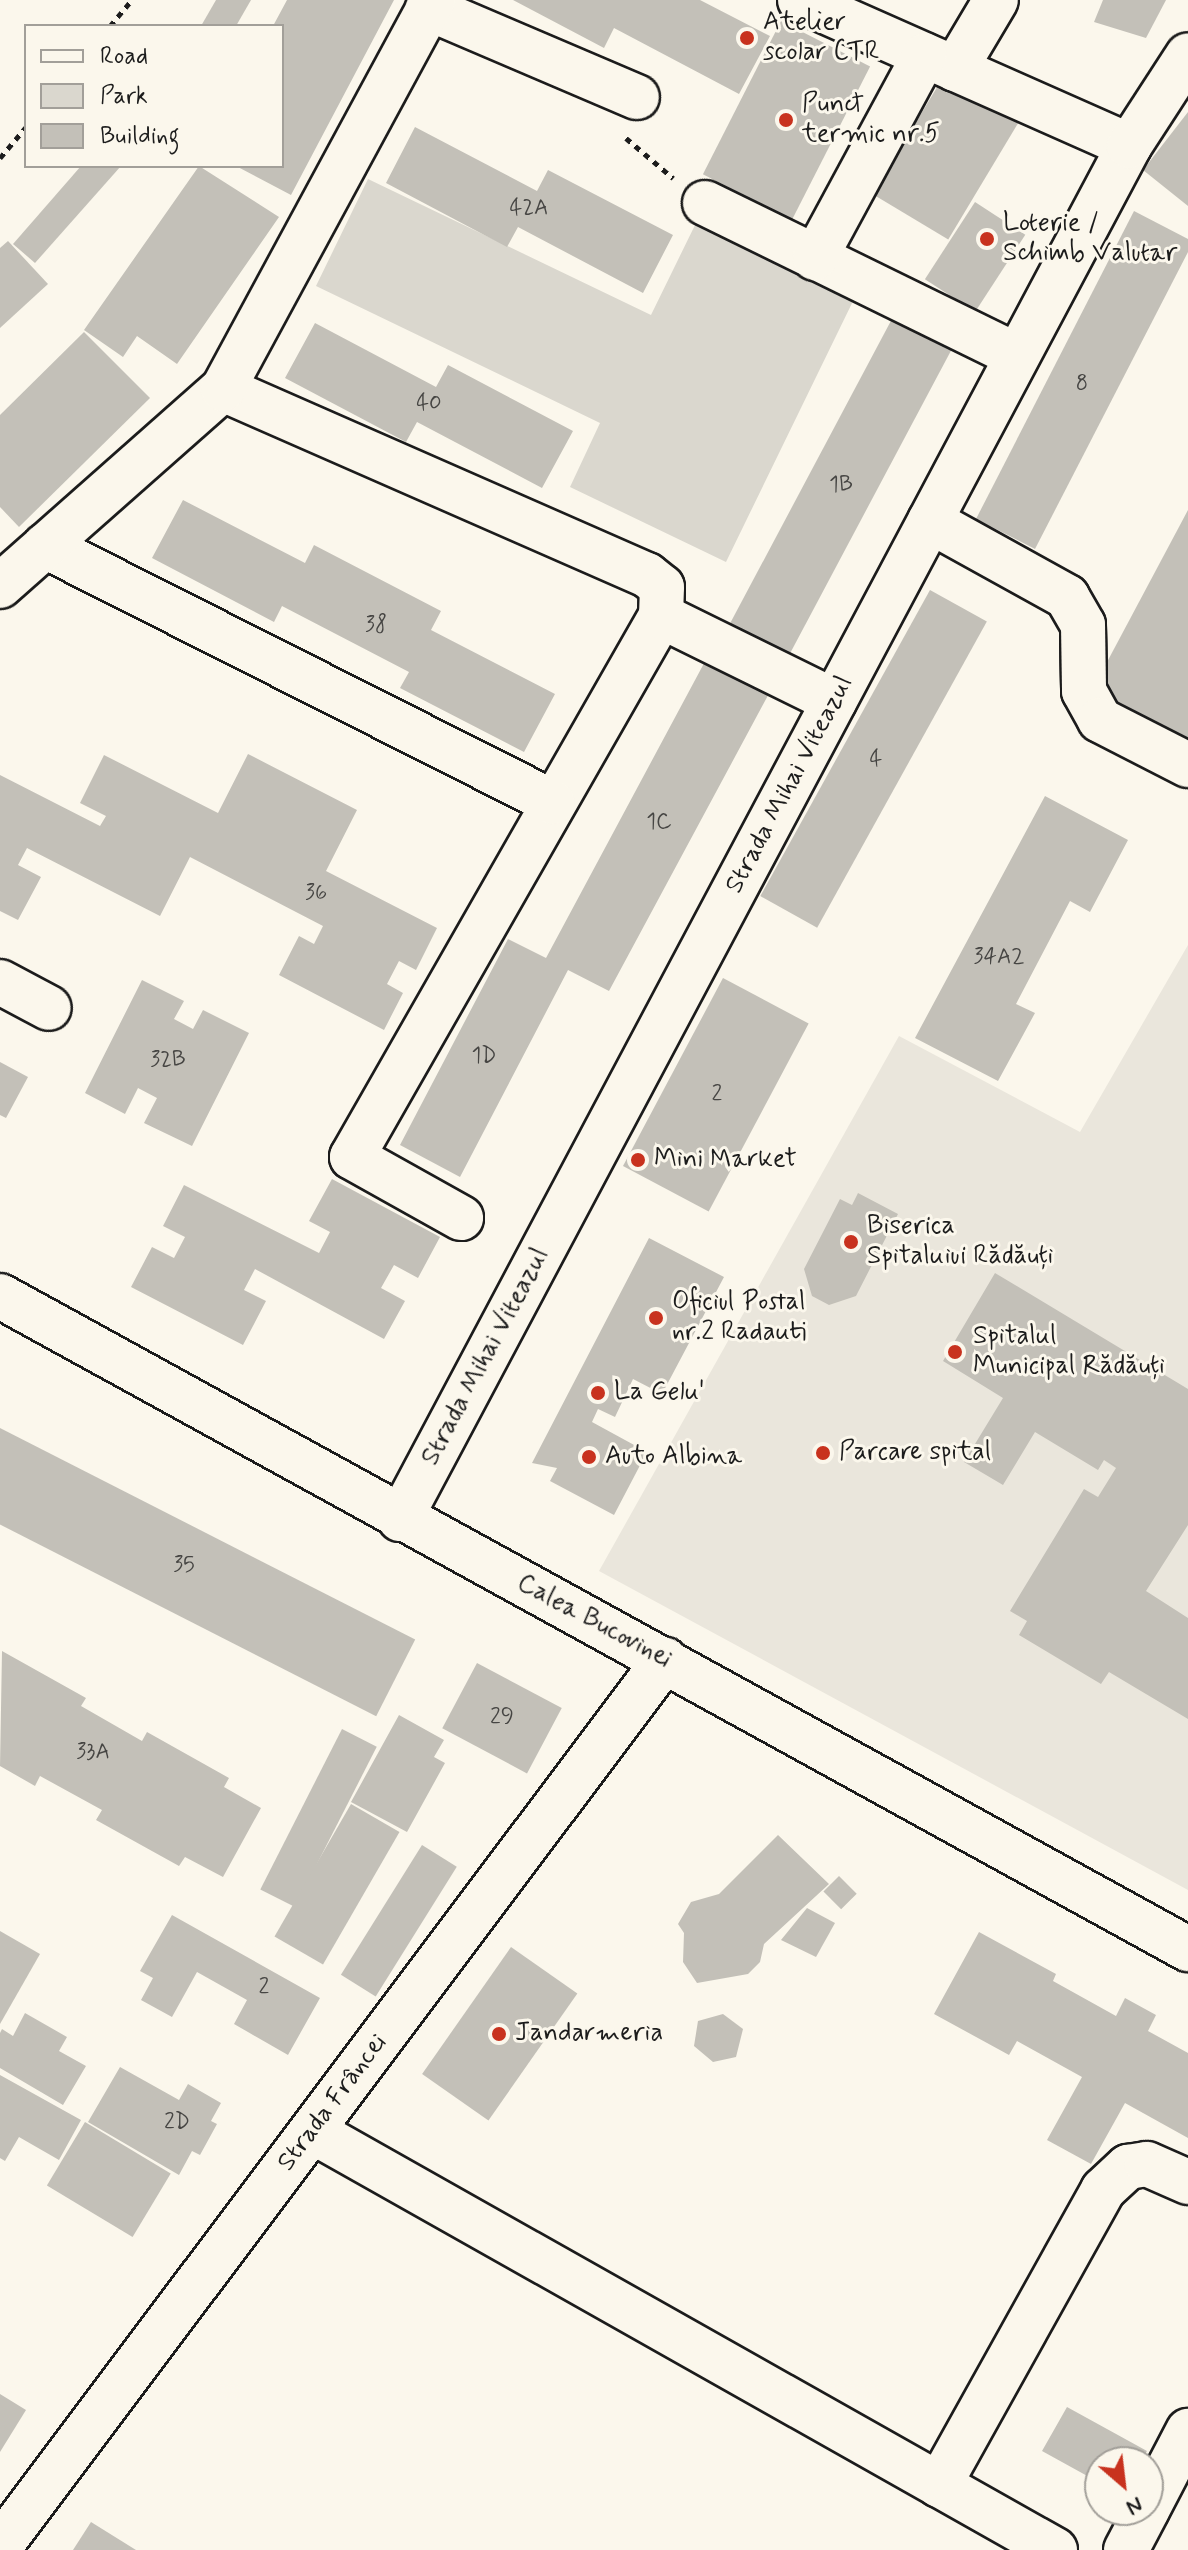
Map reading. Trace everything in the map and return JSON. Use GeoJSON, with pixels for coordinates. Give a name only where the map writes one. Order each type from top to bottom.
{"type":"FeatureCollection","features":[{"type":"Feature","properties":{"kind":"street"},"geometry":{"type":"LineString","coordinates":[[800,0],[1129,146]]}},
{"type":"Feature","properties":{"kind":"street"},"geometry":{"type":"LineString","coordinates":[[815,258],[940,62],[996,0]]}},
{"type":"Feature","properties":{"kind":"street"},"geometry":{"type":"LineString","coordinates":[[0,586],[223,389],[431,4],[637,97]]}},
{"type":"Feature","properties":{"kind":"street","name":"Strada Mihai Viteazul"},"geometry":{"type":"LineString","coordinates":[[400,1519],[1129,146],[1187,59]]}},
{"type":"Feature","properties":{"kind":"street"},"geometry":{"type":"LineString","coordinates":[[705,203],[1017,356]]}},
{"type":"Feature","properties":{"kind":"street"},"geometry":{"type":"LineString","coordinates":[[223,389],[647,575],[662,587],[661,616],[352,1157],[461,1218]]}},
{"type":"Feature","properties":{"kind":"street"},"geometry":{"type":"LineString","coordinates":[[930,521],[1067,597],[1083,625],[1084,691],[1100,720],[1188,765]]}},
{"type":"Feature","properties":{"kind":"street"},"geometry":{"type":"LineString","coordinates":[[45,546],[552,802]]}},
{"type":"Feature","properties":{"kind":"street"},"geometry":{"type":"LineString","coordinates":[[661,616],[834,701]]}},
{"type":"Feature","properties":{"kind":"street"},"geometry":{"type":"LineString","coordinates":[[0,982],[49,1008]]}},
{"type":"Feature","properties":{"kind":"street","name":"Calea Bucovinei"},"geometry":{"type":"LineString","coordinates":[[0,1296],[400,1519],[665,1660],[1188,1949]]}},
{"type":"Feature","properties":{"kind":"street","name":"Strada Frâncei"},"geometry":{"type":"LineString","coordinates":[[0,2546],[665,1660]]}},
{"type":"Feature","properties":{"kind":"street"},"geometry":{"type":"LineString","coordinates":[[312,2131],[1055,2550]]}},
{"type":"Feature","properties":{"kind":"street"},"geometry":{"type":"LineString","coordinates":[[939,2485],[1103,2190],[1128,2167],[1147,2164],[1188,2182]]}},
{"type":"Feature","properties":{"kind":"street"},"geometry":{"type":"LineString","coordinates":[[1164,2478],[1188,2431]]}},
{"type":"Feature","properties":{"kind":"street"},"geometry":{"type":"LineString","coordinates":[[1126,2550],[1139,2526]]}},
{"type":"Feature","properties":{"kind":"path"},"geometry":{"type":"LineString","coordinates":[[112,24],[132,0]]}},
{"type":"Feature","properties":{"kind":"path"},"geometry":{"type":"LineString","coordinates":[[637,97],[625,140],[705,203]]}},
{"type":"Feature","properties":{"kind":"path"},"geometry":{"type":"LineString","coordinates":[[0,158],[24,129]]}},
{"type":"Feature","properties":{"kind":"shaded area","name":"Spitalul Municipal Rădăuți"},"geometry":{"type":"Polygon","coordinates":[[[1188,945],[1188,1890],[599,1571],[899,1036],[1080,1132],[1188,945]]]}},
{"type":"Feature","properties":{"kind":"green space"},"geometry":{"type":"Polygon","coordinates":[[[368,179],[651,315],[697,221],[855,297],[726,562],[570,487],[600,423],[316,286],[368,179]]]}},
{"type":"Feature","properties":{"kind":"building"},"geometry":{"type":"Polygon","coordinates":[[[216,0],[251,0],[237,24],[202,24],[216,0]]]}},
{"type":"Feature","properties":{"kind":"building"},"geometry":{"type":"Polygon","coordinates":[[[287,0],[394,0],[291,195],[240,168],[284,168],[284,24],[274,24],[287,0]]]}},
{"type":"Feature","properties":{"kind":"building"},"geometry":{"type":"Polygon","coordinates":[[[513,0],[700,0],[770,36],[739,94],[614,28],[604,48],[513,0]]]}},
{"type":"Feature","properties":{"kind":"building"},"geometry":{"type":"Polygon","coordinates":[[[1103,0],[1166,0],[1146,38],[1094,22],[1103,0]]]}},
{"type":"Feature","properties":{"kind":"building","name":"Punct termic nr.5"},"geometry":{"type":"Polygon","coordinates":[[[781,21],[870,66],[792,220],[703,174],[781,21]]]}},
{"type":"Feature","properties":{"kind":"building"},"geometry":{"type":"Polygon","coordinates":[[[948,69],[1023,114],[948,239],[873,194],[948,69]]]}},
{"type":"Feature","properties":{"kind":"building"},"geometry":{"type":"Polygon","coordinates":[[[1188,112],[1188,206],[1143,170],[1188,112]]]}},
{"type":"Feature","properties":{"kind":"building"},"geometry":{"type":"Polygon","coordinates":[[[415,127],[537,191],[548,170],[673,235],[643,293],[518,227],[507,247],[386,183],[415,127]]]}},
{"type":"Feature","properties":{"kind":"building"},"geometry":{"type":"Polygon","coordinates":[[[79,168],[119,168],[35,263],[13,244],[79,168]]]}},
{"type":"Feature","properties":{"kind":"building"},"geometry":{"type":"Polygon","coordinates":[[[198,168],[279,217],[177,364],[137,336],[123,357],[84,330],[198,168]]]}},
{"type":"Feature","properties":{"kind":"building"},"geometry":{"type":"Polygon","coordinates":[[[975,202],[1025,235],[975,312],[925,279],[975,202]]]}},
{"type":"Feature","properties":{"kind":"building"},"geometry":{"type":"Polygon","coordinates":[[[1134,211],[1188,239],[1188,252],[1035,549],[976,519],[1134,211]]]}},
{"type":"Feature","properties":{"kind":"building"},"geometry":{"type":"Polygon","coordinates":[[[8,241],[48,284],[0,328],[0,248],[8,241]]]}},
{"type":"Feature","properties":{"kind":"building"},"geometry":{"type":"Polygon","coordinates":[[[893,317],[952,348],[789,656],[730,624],[893,317]]]}},
{"type":"Feature","properties":{"kind":"building"},"geometry":{"type":"Polygon","coordinates":[[[315,323],[436,387],[448,365],[573,431],[542,488],[417,422],[406,442],[285,378],[315,323]]]}},
{"type":"Feature","properties":{"kind":"building"},"geometry":{"type":"Polygon","coordinates":[[[84,332],[150,398],[19,527],[0,507],[0,415],[84,332]]]}},
{"type":"Feature","properties":{"kind":"building"},"geometry":{"type":"Polygon","coordinates":[[[183,500],[305,563],[314,545],[441,611],[431,630],[555,694],[524,752],[400,688],[409,672],[282,606],[274,622],[152,558],[183,500]]]}},
{"type":"Feature","properties":{"kind":"building"},"geometry":{"type":"Polygon","coordinates":[[[1188,510],[1188,747],[1090,694],[1188,510]]]}},
{"type":"Feature","properties":{"kind":"building"},"geometry":{"type":"Polygon","coordinates":[[[930,590],[987,622],[817,928],[760,896],[930,590]]]}},
{"type":"Feature","properties":{"kind":"building"},"geometry":{"type":"Polygon","coordinates":[[[709,654],[772,688],[609,991],[568,970],[460,1177],[400,1145],[508,939],[546,958],[709,654]]]}},
{"type":"Feature","properties":{"kind":"building"},"geometry":{"type":"Polygon","coordinates":[[[248,754],[357,810],[326,871],[437,928],[416,970],[399,961],[387,984],[403,993],[384,1030],[279,975],[299,936],[314,944],[323,926],[190,857],[160,916],[27,848],[18,865],[41,877],[18,920],[0,911],[0,775],[100,826],[106,816],[80,803],[104,755],[218,813],[248,754]]]}},
{"type":"Feature","properties":{"kind":"building"},"geometry":{"type":"Polygon","coordinates":[[[1045,796],[1128,840],[1090,912],[1070,901],[1016,1004],[1035,1013],[998,1081],[915,1038],[1045,796]]]}},
{"type":"Feature","properties":{"kind":"building"},"geometry":{"type":"Polygon","coordinates":[[[723,978],[809,1024],[709,1212],[623,1166],[723,978]]]}},
{"type":"Feature","properties":{"kind":"building"},"geometry":{"type":"Polygon","coordinates":[[[142,980],[184,1001],[174,1019],[193,1029],[203,1010],[249,1033],[192,1146],[144,1123],[157,1098],[138,1088],[125,1114],[85,1093],[142,980]]]}},
{"type":"Feature","properties":{"kind":"building"},"geometry":{"type":"Polygon","coordinates":[[[0,1062],[28,1077],[6,1118],[0,1115],[0,1062]]]}},
{"type":"Feature","properties":{"kind":"building"},"geometry":{"type":"Polygon","coordinates":[[[332,1179],[440,1237],[418,1278],[394,1265],[381,1288],[405,1301],[384,1339],[255,1269],[244,1290],[266,1301],[243,1345],[131,1287],[152,1247],[174,1258],[185,1237],[163,1226],[184,1185],[319,1253],[330,1232],[309,1221],[332,1179]]]}},
{"type":"Feature","properties":{"kind":"building","name":"Biserica Spitaluiui Rădăuți"},"geometry":{"type":"Polygon","coordinates":[[[858,1193],[898,1214],[856,1296],[829,1305],[812,1296],[804,1269],[840,1199],[852,1205],[858,1193]]]}},
{"type":"Feature","properties":{"kind":"building"},"geometry":{"type":"Polygon","coordinates":[[[649,1238],[724,1277],[662,1394],[633,1379],[615,1417],[598,1409],[592,1422],[647,1452],[614,1515],[550,1481],[557,1468],[532,1463],[649,1238]]]}},
{"type":"Feature","properties":{"kind":"building"},"geometry":{"type":"Polygon","coordinates":[[[995,1273],[1188,1389],[1188,1525],[1146,1591],[1188,1618],[1188,1719],[1109,1672],[1101,1684],[1019,1635],[1027,1621],[1010,1611],[1084,1489],[1098,1497],[1116,1468],[1104,1460],[1098,1470],[1035,1432],[1003,1485],[964,1462],[1003,1398],[943,1361],[995,1273]]]}},
{"type":"Feature","properties":{"kind":"building"},"geometry":{"type":"Polygon","coordinates":[[[0,1428],[415,1640],[376,1716],[0,1525],[0,1428]]]}},
{"type":"Feature","properties":{"kind":"building"},"geometry":{"type":"Polygon","coordinates":[[[2,1651],[86,1698],[81,1706],[142,1741],[147,1732],[229,1778],[224,1787],[261,1808],[223,1877],[185,1857],[179,1866],[96,1820],[102,1810],[40,1776],[35,1786],[0,1766],[2,1651]]]}},
{"type":"Feature","properties":{"kind":"building"},"geometry":{"type":"Polygon","coordinates":[[[477,1663],[562,1708],[527,1773],[442,1728],[477,1663]]]}},
{"type":"Feature","properties":{"kind":"building"},"geometry":{"type":"Polygon","coordinates":[[[399,1715],[444,1740],[434,1757],[445,1763],[407,1832],[351,1802],[399,1715]]]}},
{"type":"Feature","properties":{"kind":"building"},"geometry":{"type":"Polygon","coordinates":[[[342,1729],[377,1747],[295,1907],[260,1889],[342,1729]]]}},
{"type":"Feature","properties":{"kind":"building"},"geometry":{"type":"Polygon","coordinates":[[[351,1804],[399,1832],[323,1965],[274,1937],[351,1804]]]}},
{"type":"Feature","properties":{"kind":"building"},"geometry":{"type":"Polygon","coordinates":[[[778,1835],[829,1884],[764,1944],[760,1962],[748,1974],[697,1983],[683,1962],[684,1933],[678,1924],[691,1902],[719,1894],[778,1835]]]}},
{"type":"Feature","properties":{"kind":"building"},"geometry":{"type":"Polygon","coordinates":[[[422,1845],[457,1867],[376,1996],[341,1975],[422,1845]]]}},
{"type":"Feature","properties":{"kind":"building"},"geometry":{"type":"Polygon","coordinates":[[[839,1876],[857,1894],[841,1909],[823,1892],[839,1876]]]}},
{"type":"Feature","properties":{"kind":"building"},"geometry":{"type":"Polygon","coordinates":[[[807,1908],[835,1923],[816,1957],[781,1940],[807,1908]]]}},
{"type":"Feature","properties":{"kind":"building"},"geometry":{"type":"Polygon","coordinates":[[[172,1915],[320,1998],[288,2055],[234,2024],[247,2000],[197,1972],[172,2017],[141,2000],[153,1978],[140,1971],[172,1915]]]}},
{"type":"Feature","properties":{"kind":"building"},"geometry":{"type":"Polygon","coordinates":[[[0,1931],[40,1954],[0,2024],[0,1931]]]}},
{"type":"Feature","properties":{"kind":"building"},"geometry":{"type":"Polygon","coordinates":[[[979,1932],[1056,1974],[1053,1981],[1116,2016],[1125,1998],[1156,2015],[1148,2031],[1188,2053],[1188,2138],[1125,2103],[1091,2164],[1047,2140],[1082,2077],[1017,2041],[1009,2055],[934,2014],[979,1932]]]}},
{"type":"Feature","properties":{"kind":"building","name":"Jandarmeria"},"geometry":{"type":"Polygon","coordinates":[[[511,1947],[577,1993],[488,2120],[422,2074],[511,1947]]]}},
{"type":"Feature","properties":{"kind":"building"},"geometry":{"type":"Polygon","coordinates":[[[25,2013],[67,2037],[59,2051],[86,2066],[63,2105],[0,2068],[0,2033],[2,2029],[13,2036],[25,2013]]]}},
{"type":"Feature","properties":{"kind":"building"},"geometry":{"type":"Polygon","coordinates":[[[723,2014],[743,2029],[736,2057],[713,2062],[694,2046],[698,2021],[723,2014]]]}},
{"type":"Feature","properties":{"kind":"building"},"geometry":{"type":"Polygon","coordinates":[[[120,2067],[179,2100],[188,2084],[221,2103],[211,2121],[217,2124],[200,2155],[192,2151],[179,2175],[88,2122],[120,2067]]]}},
{"type":"Feature","properties":{"kind":"building"},"geometry":{"type":"Polygon","coordinates":[[[0,2075],[81,2120],[59,2160],[19,2137],[5,2161],[0,2158],[0,2075]]]}},
{"type":"Feature","properties":{"kind":"building"},"geometry":{"type":"Polygon","coordinates":[[[85,2122],[171,2174],[133,2237],[47,2185],[85,2122]]]}},
{"type":"Feature","properties":{"kind":"building"},"geometry":{"type":"Polygon","coordinates":[[[0,2394],[26,2410],[0,2452],[0,2394]]]}},
{"type":"Feature","properties":{"kind":"building"},"geometry":{"type":"Polygon","coordinates":[[[1067,2407],[1138,2446],[1084,2446],[1084,2474],[1042,2451],[1067,2407]]]}},
{"type":"Feature","properties":{"kind":"building"},"geometry":{"type":"Polygon","coordinates":[[[91,2522],[136,2550],[73,2550],[91,2522]]]}},
{"type":"Feature","properties":{"kind":"place","name":"Atelier scolar CTR"},"geometry":{"type":"Point","coordinates":[747,38]}},
{"type":"Feature","properties":{"kind":"place","name":"Punct termic nr.5"},"geometry":{"type":"Point","coordinates":[786,120]}},
{"type":"Feature","properties":{"kind":"place","name":"Loterie / Schimb Valutar"},"geometry":{"type":"Point","coordinates":[987,239]}},
{"type":"Feature","properties":{"kind":"place","name":"Mini Market"},"geometry":{"type":"Point","coordinates":[638,1160]}},
{"type":"Feature","properties":{"kind":"place","name":"Biserica Spitaluiui Rădăuți"},"geometry":{"type":"Point","coordinates":[851,1242]}},
{"type":"Feature","properties":{"kind":"place","name":"Oficiul Postal nr.2 Radauti"},"geometry":{"type":"Point","coordinates":[656,1318]}},
{"type":"Feature","properties":{"kind":"place","name":"Spitalul Municipal Rădăuți"},"geometry":{"type":"Point","coordinates":[955,1352]}},
{"type":"Feature","properties":{"kind":"place","name":"La Gelu'"},"geometry":{"type":"Point","coordinates":[598,1393]}},
{"type":"Feature","properties":{"kind":"place","name":"Parcare spital"},"geometry":{"type":"Point","coordinates":[823,1453]}},
{"type":"Feature","properties":{"kind":"place","name":"Auto Albina"},"geometry":{"type":"Point","coordinates":[589,1457]}},
{"type":"Feature","properties":{"kind":"place","name":"Jandarmeria"},"geometry":{"type":"Point","coordinates":[499,2034]}}]}
